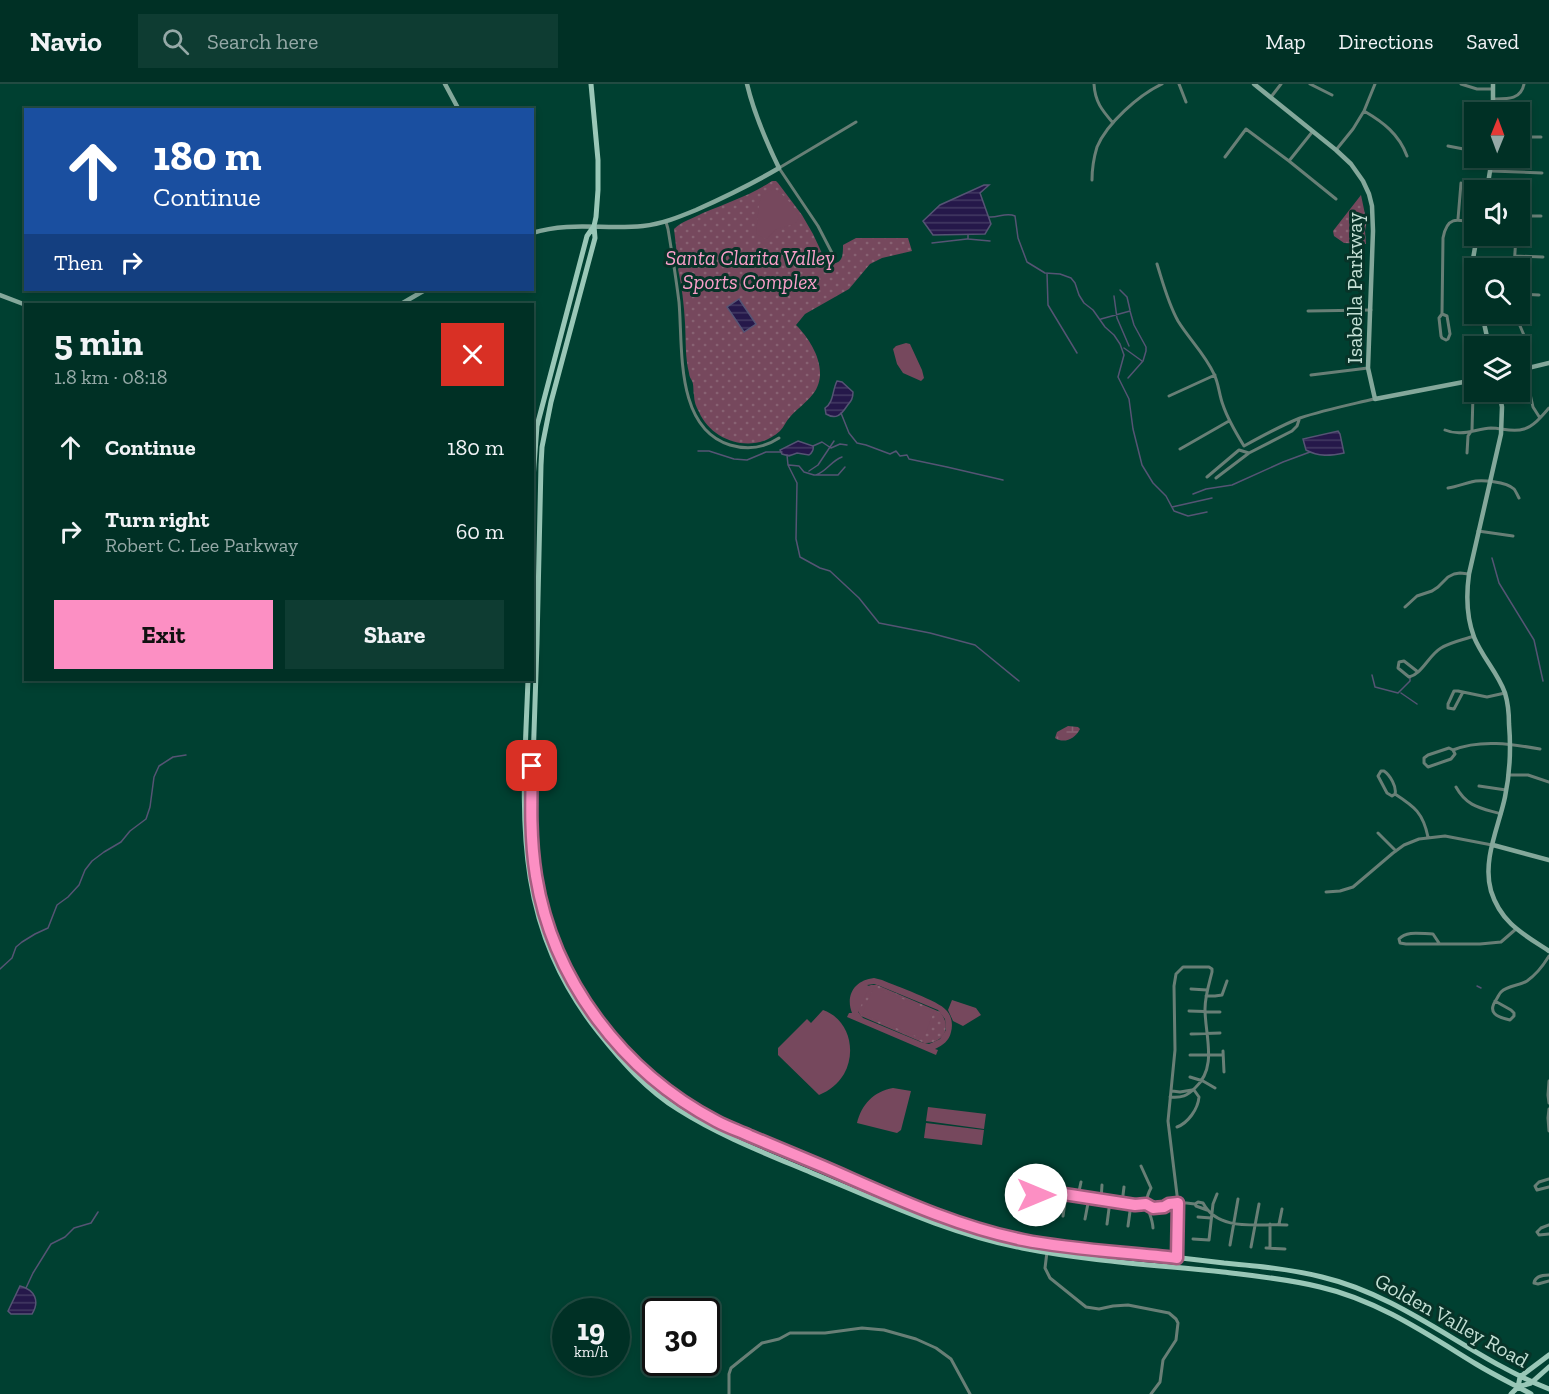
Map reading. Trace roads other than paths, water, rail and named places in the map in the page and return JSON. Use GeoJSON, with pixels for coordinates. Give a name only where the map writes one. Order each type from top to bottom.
{"type":"FeatureCollection","features":[{"type":"Feature","properties":{"kind":"main road","name":"Golden Valley Road"},"geometry":{"type":"LineString","coordinates":[[591,84],[598,180],[595,238],[551,402],[542,447],[531,836],[536,877],[544,912],[557,947],[570,977],[607,1032],[645,1072],[674,1095],[717,1122],[926,1210],[1023,1240],[1280,1269],[1323,1277],[1381,1298],[1428,1323],[1484,1358],[1531,1383],[1549,1389]]}},
{"type":"Feature","properties":{"kind":"main road","name":"Golden Valley Road"},"geometry":{"type":"LineString","coordinates":[[534,466],[537,426],[587,236],[594,226]]}},
{"type":"Feature","properties":{"kind":"main road","name":"Golden Valley Road"},"geometry":{"type":"LineString","coordinates":[[528,681],[524,821],[526,853],[532,893],[549,951],[562,980],[586,1017],[612,1050],[638,1079],[668,1102],[713,1130],[767,1154],[924,1219],[974,1237],[1047,1252],[1279,1279],[1348,1295],[1380,1308],[1532,1394]]}},
{"type":"Feature","properties":{"kind":"main road"},"geometry":{"type":"LineString","coordinates":[[1518,1387],[1520,1377],[1549,1355]]}},
{"type":"Feature","properties":{"kind":"main road"},"geometry":{"type":"LineString","coordinates":[[1511,1394],[1518,1387],[1531,1383],[1549,1367]]}},
{"type":"Feature","properties":{"kind":"street"},"geometry":{"type":"LineString","coordinates":[[445,84],[458,108]]}},
{"type":"Feature","properties":{"kind":"street"},"geometry":{"type":"LineString","coordinates":[[747,84],[766,142],[779,168],[818,226],[832,253]]}},
{"type":"Feature","properties":{"kind":"street"},"geometry":{"type":"LineString","coordinates":[[1094,84],[1095,97],[1113,123]]}},
{"type":"Feature","properties":{"kind":"street"},"geometry":{"type":"LineString","coordinates":[[1092,180],[1097,147],[1113,123],[1150,90],[1162,84]]}},
{"type":"Feature","properties":{"kind":"street"},"geometry":{"type":"LineString","coordinates":[[1179,84],[1186,102]]}},
{"type":"Feature","properties":{"kind":"street","name":"Isabella Parkway"},"geometry":{"type":"LineString","coordinates":[[1254,84],[1336,150],[1364,181],[1372,206],[1368,368],[1375,399]]}},
{"type":"Feature","properties":{"kind":"street"},"geometry":{"type":"LineString","coordinates":[[1272,97],[1281,84]]}},
{"type":"Feature","properties":{"kind":"street"},"geometry":{"type":"LineString","coordinates":[[1310,84],[1332,95]]}},
{"type":"Feature","properties":{"kind":"street"},"geometry":{"type":"LineString","coordinates":[[1336,150],[1364,111],[1375,84]]}},
{"type":"Feature","properties":{"kind":"street"},"geometry":{"type":"LineString","coordinates":[[1461,84],[1477,89],[1493,86],[1493,99],[1514,98],[1523,90],[1524,84]]}},
{"type":"Feature","properties":{"kind":"street"},"geometry":{"type":"LineString","coordinates":[[1364,111],[1392,130],[1407,156]]}},
{"type":"Feature","properties":{"kind":"street"},"geometry":{"type":"LineString","coordinates":[[534,233],[560,227],[641,226],[666,222],[745,188],[856,122]]}},
{"type":"Feature","properties":{"kind":"street"},"geometry":{"type":"LineString","coordinates":[[1225,157],[1246,129],[1336,199]]}},
{"type":"Feature","properties":{"kind":"street"},"geometry":{"type":"LineString","coordinates":[[1289,161],[1313,131]]}},
{"type":"Feature","properties":{"kind":"street"},"geometry":{"type":"LineString","coordinates":[[1530,137],[1541,137]]}},
{"type":"Feature","properties":{"kind":"street"},"geometry":{"type":"LineString","coordinates":[[1448,146],[1464,149]]}},
{"type":"Feature","properties":{"kind":"street"},"geometry":{"type":"LineString","coordinates":[[1489,180],[1491,168]]}},
{"type":"Feature","properties":{"kind":"street"},"geometry":{"type":"LineString","coordinates":[[1491,171],[1542,173]]}},
{"type":"Feature","properties":{"kind":"street"},"geometry":{"type":"LineString","coordinates":[[1458,219],[1461,183]]}},
{"type":"Feature","properties":{"kind":"street"},"geometry":{"type":"LineString","coordinates":[[1530,216],[1541,216]]}},
{"type":"Feature","properties":{"kind":"street"},"geometry":{"type":"LineString","coordinates":[[1443,314],[1447,316],[1450,334],[1446,340],[1440,336],[1439,318],[1443,314],[1444,229],[1458,219],[1464,220]]}},
{"type":"Feature","properties":{"kind":"street"},"geometry":{"type":"LineString","coordinates":[[666,222],[678,298],[683,370],[687,393],[696,417],[714,438],[732,446],[759,447],[779,438]]}},
{"type":"Feature","properties":{"kind":"street"},"geometry":{"type":"LineString","coordinates":[[1516,246],[1515,256],[1543,257]]}},
{"type":"Feature","properties":{"kind":"street"},"geometry":{"type":"LineString","coordinates":[[1157,264],[1169,303],[1178,321],[1204,355],[1215,375],[1229,421],[1244,446],[1300,418],[1338,407],[1464,382]]}},
{"type":"Feature","properties":{"kind":"street"},"geometry":{"type":"LineString","coordinates":[[403,303],[423,291]]}},
{"type":"Feature","properties":{"kind":"street"},"geometry":{"type":"LineString","coordinates":[[0,295],[24,304]]}},
{"type":"Feature","properties":{"kind":"street"},"geometry":{"type":"LineString","coordinates":[[1530,295],[1539,295]]}},
{"type":"Feature","properties":{"kind":"street"},"geometry":{"type":"LineString","coordinates":[[1308,311],[1371,310]]}},
{"type":"Feature","properties":{"kind":"street"},"geometry":{"type":"LineString","coordinates":[[1530,368],[1549,363]]}},
{"type":"Feature","properties":{"kind":"street"},"geometry":{"type":"LineString","coordinates":[[1311,375],[1368,368]]}},
{"type":"Feature","properties":{"kind":"street"},"geometry":{"type":"LineString","coordinates":[[1169,396],[1215,375]]}},
{"type":"Feature","properties":{"kind":"street"},"geometry":{"type":"LineString","coordinates":[[1530,394],[1533,407],[1540,418]]}},
{"type":"Feature","properties":{"kind":"street"},"geometry":{"type":"LineString","coordinates":[[1467,453],[1468,436],[1472,430],[1473,402]]}},
{"type":"Feature","properties":{"kind":"street"},"geometry":{"type":"LineString","coordinates":[[1495,1001],[1514,1013],[1510,1020],[1494,1013],[1491,1009],[1495,1001],[1501,992],[1533,976],[1542,968],[1549,954],[1506,920],[1490,889],[1490,861],[1508,775],[1510,743],[1508,708],[1505,693],[1474,636],[1467,609],[1466,594],[1502,429],[1501,402]]}},
{"type":"Feature","properties":{"kind":"street"},"geometry":{"type":"LineString","coordinates":[[1445,430],[1452,433],[1470,433],[1488,428],[1518,431],[1531,426],[1549,408]]}},
{"type":"Feature","properties":{"kind":"street"},"geometry":{"type":"LineString","coordinates":[[1216,478],[1249,453],[1292,431],[1300,418]]}},
{"type":"Feature","properties":{"kind":"street"},"geometry":{"type":"LineString","coordinates":[[1180,449],[1229,421]]}},
{"type":"Feature","properties":{"kind":"street"},"geometry":{"type":"LineString","coordinates":[[1207,477],[1239,450],[1249,453]]}},
{"type":"Feature","properties":{"kind":"street"},"geometry":{"type":"LineString","coordinates":[[1448,488],[1473,481],[1490,481],[1509,486],[1514,489],[1519,498]]}},
{"type":"Feature","properties":{"kind":"street"},"geometry":{"type":"LineString","coordinates":[[1479,531],[1513,536]]}},
{"type":"Feature","properties":{"kind":"street"},"geometry":{"type":"LineString","coordinates":[[1405,607],[1417,596],[1443,584],[1448,577],[1460,573],[1469,574]]}},
{"type":"Feature","properties":{"kind":"street"},"geometry":{"type":"LineString","coordinates":[[1418,672],[1404,661],[1398,664],[1398,668],[1409,677],[1415,676],[1432,655],[1442,648],[1474,636]]}},
{"type":"Feature","properties":{"kind":"street"},"geometry":{"type":"LineString","coordinates":[[1463,692],[1457,706],[1454,709],[1448,708],[1454,691],[1463,692],[1487,697],[1505,693]]}},
{"type":"Feature","properties":{"kind":"street"},"geometry":{"type":"LineString","coordinates":[[1453,750],[1455,754],[1451,759],[1428,767],[1424,763],[1424,758],[1428,755],[1449,748],[1453,750],[1466,746],[1510,743],[1540,749]]}},
{"type":"Feature","properties":{"kind":"street"},"geometry":{"type":"LineString","coordinates":[[1381,771],[1388,773],[1396,790],[1395,794],[1390,796],[1387,793],[1378,776],[1381,771]]}},
{"type":"Feature","properties":{"kind":"street"},"geometry":{"type":"LineString","coordinates":[[1508,775],[1528,775],[1549,782]]}},
{"type":"Feature","properties":{"kind":"street"},"geometry":{"type":"LineString","coordinates":[[1479,786],[1506,790]]}},
{"type":"Feature","properties":{"kind":"street"},"geometry":{"type":"LineString","coordinates":[[1456,787],[1471,805],[1501,814]]}},
{"type":"Feature","properties":{"kind":"street"},"geometry":{"type":"LineString","coordinates":[[1395,794],[1416,809],[1424,821],[1428,837]]}},
{"type":"Feature","properties":{"kind":"street"},"geometry":{"type":"LineString","coordinates":[[1378,833],[1396,851]]}},
{"type":"Feature","properties":{"kind":"street"},"geometry":{"type":"LineString","coordinates":[[1326,892],[1353,887],[1404,845],[1428,837],[1456,837],[1549,860]]}},
{"type":"Feature","properties":{"kind":"street"},"geometry":{"type":"LineString","coordinates":[[1440,943],[1433,934],[1408,934],[1402,935],[1399,939],[1400,943],[1406,944],[1501,942],[1516,929]]}},
{"type":"Feature","properties":{"kind":"street"},"geometry":{"type":"LineString","coordinates":[[1170,1097],[1186,1096],[1203,1081],[1207,1073],[1209,1054],[1205,1011],[1212,972],[1209,967],[1183,967],[1176,975],[1174,986],[1175,1050],[1170,1097],[1168,1121],[1178,1203],[1176,1267]]}},
{"type":"Feature","properties":{"kind":"street"},"geometry":{"type":"LineString","coordinates":[[1206,996],[1222,994],[1227,981]]}},
{"type":"Feature","properties":{"kind":"street"},"geometry":{"type":"LineString","coordinates":[[1191,989],[1207,990]]}},
{"type":"Feature","properties":{"kind":"street"},"geometry":{"type":"LineString","coordinates":[[1190,1011],[1220,1012]]}},
{"type":"Feature","properties":{"kind":"street"},"geometry":{"type":"LineString","coordinates":[[1191,1034],[1220,1033]]}},
{"type":"Feature","properties":{"kind":"street"},"geometry":{"type":"LineString","coordinates":[[1190,1055],[1223,1053],[1224,1072]]}},
{"type":"Feature","properties":{"kind":"street"},"geometry":{"type":"LineString","coordinates":[[1190,1077],[1215,1088]]}},
{"type":"Feature","properties":{"kind":"street"},"geometry":{"type":"LineString","coordinates":[[1549,1081],[1549,1103]]}},
{"type":"Feature","properties":{"kind":"street"},"geometry":{"type":"LineString","coordinates":[[1171,1091],[1194,1090]]}},
{"type":"Feature","properties":{"kind":"street"},"geometry":{"type":"LineString","coordinates":[[1178,1127],[1184,1124],[1198,1102],[1199,1097],[1194,1090]]}},
{"type":"Feature","properties":{"kind":"street"},"geometry":{"type":"LineString","coordinates":[[1549,1109],[1549,1131]]}},
{"type":"Feature","properties":{"kind":"street"},"geometry":{"type":"LineString","coordinates":[[1141,1166],[1151,1188],[1146,1204],[1153,1228]]}},
{"type":"Feature","properties":{"kind":"street"},"geometry":{"type":"LineString","coordinates":[[1036,1195],[1037,1179]]}},
{"type":"Feature","properties":{"kind":"street"},"geometry":{"type":"LineString","coordinates":[[1549,1179],[1535,1186],[1537,1190],[1549,1187]]}},
{"type":"Feature","properties":{"kind":"street"},"geometry":{"type":"LineString","coordinates":[[1057,1194],[1059,1180]]}},
{"type":"Feature","properties":{"kind":"street"},"geometry":{"type":"LineString","coordinates":[[1014,1181],[1014,1195],[1020,1199]]}},
{"type":"Feature","properties":{"kind":"street"},"geometry":{"type":"LineString","coordinates":[[1078,1196],[1081,1182]]}},
{"type":"Feature","properties":{"kind":"street"},"geometry":{"type":"LineString","coordinates":[[1101,1200],[1102,1185]]}},
{"type":"Feature","properties":{"kind":"street"},"geometry":{"type":"LineString","coordinates":[[1122,1203],[1124,1187]]}},
{"type":"Feature","properties":{"kind":"street"},"geometry":{"type":"LineString","coordinates":[[1041,1211],[1044,1194]]}},
{"type":"Feature","properties":{"kind":"street"},"geometry":{"type":"LineString","coordinates":[[1015,1202],[1036,1195],[1057,1194],[1146,1204],[1153,1208],[1178,1203],[1195,1204],[1207,1210],[1211,1216]]}},
{"type":"Feature","properties":{"kind":"street"},"geometry":{"type":"LineString","coordinates":[[1193,1239],[1209,1240],[1211,1216],[1217,1194]]}},
{"type":"Feature","properties":{"kind":"street"},"geometry":{"type":"LineString","coordinates":[[1063,1216],[1066,1195]]}},
{"type":"Feature","properties":{"kind":"street"},"geometry":{"type":"LineString","coordinates":[[1085,1220],[1089,1198]]}},
{"type":"Feature","properties":{"kind":"street"},"geometry":{"type":"LineString","coordinates":[[1230,1245],[1238,1199]]}},
{"type":"Feature","properties":{"kind":"street"},"geometry":{"type":"LineString","coordinates":[[1107,1224],[1110,1201]]}},
{"type":"Feature","properties":{"kind":"street"},"geometry":{"type":"LineString","coordinates":[[1128,1226],[1131,1204]]}},
{"type":"Feature","properties":{"kind":"street"},"geometry":{"type":"LineString","coordinates":[[1251,1247],[1259,1204]]}},
{"type":"Feature","properties":{"kind":"street"},"geometry":{"type":"LineString","coordinates":[[1280,1224],[1282,1209]]}},
{"type":"Feature","properties":{"kind":"street"},"geometry":{"type":"LineString","coordinates":[[1198,1217],[1211,1216],[1255,1226],[1287,1225]]}},
{"type":"Feature","properties":{"kind":"street"},"geometry":{"type":"LineString","coordinates":[[1270,1224],[1268,1248],[1285,1249]]}},
{"type":"Feature","properties":{"kind":"street"},"geometry":{"type":"LineString","coordinates":[[1549,1226],[1537,1231],[1539,1235],[1549,1234]]}},
{"type":"Feature","properties":{"kind":"street"},"geometry":{"type":"LineString","coordinates":[[1047,1252],[1045,1268],[1050,1278],[1086,1306],[1099,1309],[1128,1305],[1169,1313],[1176,1318],[1178,1323],[1176,1340],[1163,1360],[1160,1382],[1151,1394]]}},
{"type":"Feature","properties":{"kind":"street"},"geometry":{"type":"LineString","coordinates":[[1549,1275],[1542,1275],[1534,1283],[1549,1281]]}},
{"type":"Feature","properties":{"kind":"street"},"geometry":{"type":"LineString","coordinates":[[729,1394],[731,1368],[762,1343],[779,1339],[790,1333],[825,1333],[862,1328],[884,1330],[936,1347],[951,1359],[970,1394]]}},
{"type":"Feature","properties":{"kind":"waterway"},"geometry":{"type":"LineString","coordinates":[[989,217],[1015,216],[1018,238],[1027,262],[1045,273],[1060,274],[1071,278],[1084,303],[1114,335],[1124,355],[1118,377],[1129,399],[1133,429],[1142,465],[1153,483],[1166,496],[1174,511],[1188,516],[1207,512]]}},
{"type":"Feature","properties":{"kind":"waterway"},"geometry":{"type":"LineString","coordinates":[[968,235],[968,239],[990,241]]}},
{"type":"Feature","properties":{"kind":"waterway"},"geometry":{"type":"LineString","coordinates":[[932,243],[967,239]]}},
{"type":"Feature","properties":{"kind":"waterway"},"geometry":{"type":"LineString","coordinates":[[1047,273],[1048,305],[1077,353]]}},
{"type":"Feature","properties":{"kind":"waterway"},"geometry":{"type":"LineString","coordinates":[[1120,290],[1127,297],[1130,310]]}},
{"type":"Feature","properties":{"kind":"waterway"},"geometry":{"type":"LineString","coordinates":[[1114,296],[1117,318],[1129,346]]}},
{"type":"Feature","properties":{"kind":"waterway"},"geometry":{"type":"LineString","coordinates":[[1101,319],[1130,311],[1146,351],[1143,361],[1128,378]]}},
{"type":"Feature","properties":{"kind":"waterway"},"geometry":{"type":"LineString","coordinates":[[1124,348],[1142,361]]}},
{"type":"Feature","properties":{"kind":"waterway"},"geometry":{"type":"LineString","coordinates":[[841,413],[849,433],[857,443],[890,454],[896,451],[900,456],[907,455],[909,459],[1003,480]]}},
{"type":"Feature","properties":{"kind":"waterway"},"geometry":{"type":"LineString","coordinates":[[809,471],[818,465],[834,441]]}},
{"type":"Feature","properties":{"kind":"waterway"},"geometry":{"type":"LineString","coordinates":[[813,446],[822,442],[831,448],[840,444],[847,445]]}},
{"type":"Feature","properties":{"kind":"waterway"},"geometry":{"type":"LineString","coordinates":[[698,451],[709,451],[734,459],[747,460],[766,452],[782,452]]}},
{"type":"Feature","properties":{"kind":"waterway"},"geometry":{"type":"LineString","coordinates":[[1193,494],[1206,489],[1232,485],[1310,452]]}},
{"type":"Feature","properties":{"kind":"waterway"},"geometry":{"type":"LineString","coordinates":[[787,455],[788,465],[797,483],[796,539],[800,557],[830,571],[859,598],[879,623],[975,645],[1019,681]]}},
{"type":"Feature","properties":{"kind":"waterway"},"geometry":{"type":"LineString","coordinates":[[816,475],[842,457]]}},
{"type":"Feature","properties":{"kind":"waterway"},"geometry":{"type":"LineString","coordinates":[[789,465],[799,466],[804,472],[814,475],[838,475],[845,467]]}},
{"type":"Feature","properties":{"kind":"waterway"},"geometry":{"type":"LineString","coordinates":[[1172,507],[1212,498]]}},
{"type":"Feature","properties":{"kind":"waterway"},"geometry":{"type":"LineString","coordinates":[[1492,558],[1499,583],[1534,640],[1543,681]]}},
{"type":"Feature","properties":{"kind":"waterway"},"geometry":{"type":"LineString","coordinates":[[1372,675],[1375,687],[1398,693],[1410,681],[1410,677]]}},
{"type":"Feature","properties":{"kind":"waterway"},"geometry":{"type":"LineString","coordinates":[[1401,693],[1417,704]]}},
{"type":"Feature","properties":{"kind":"waterway"},"geometry":{"type":"LineString","coordinates":[[0,969],[12,958],[16,947],[48,928],[57,905],[79,885],[85,870],[92,861],[121,842],[130,831],[146,819],[154,777],[159,766],[173,757],[186,755]]}},
{"type":"Feature","properties":{"kind":"waterway"},"geometry":{"type":"LineString","coordinates":[[1477,986],[1481,988]]}},
{"type":"Feature","properties":{"kind":"waterway"},"geometry":{"type":"LineString","coordinates":[[26,1288],[51,1244],[65,1237],[74,1228],[91,1223],[98,1212]]}},
{"type":"Feature","properties":{"kind":"park label","name":"Santa Clarita Valley Sports Complex"},"geometry":{"type":"Point","coordinates":[750,269]}}]}
